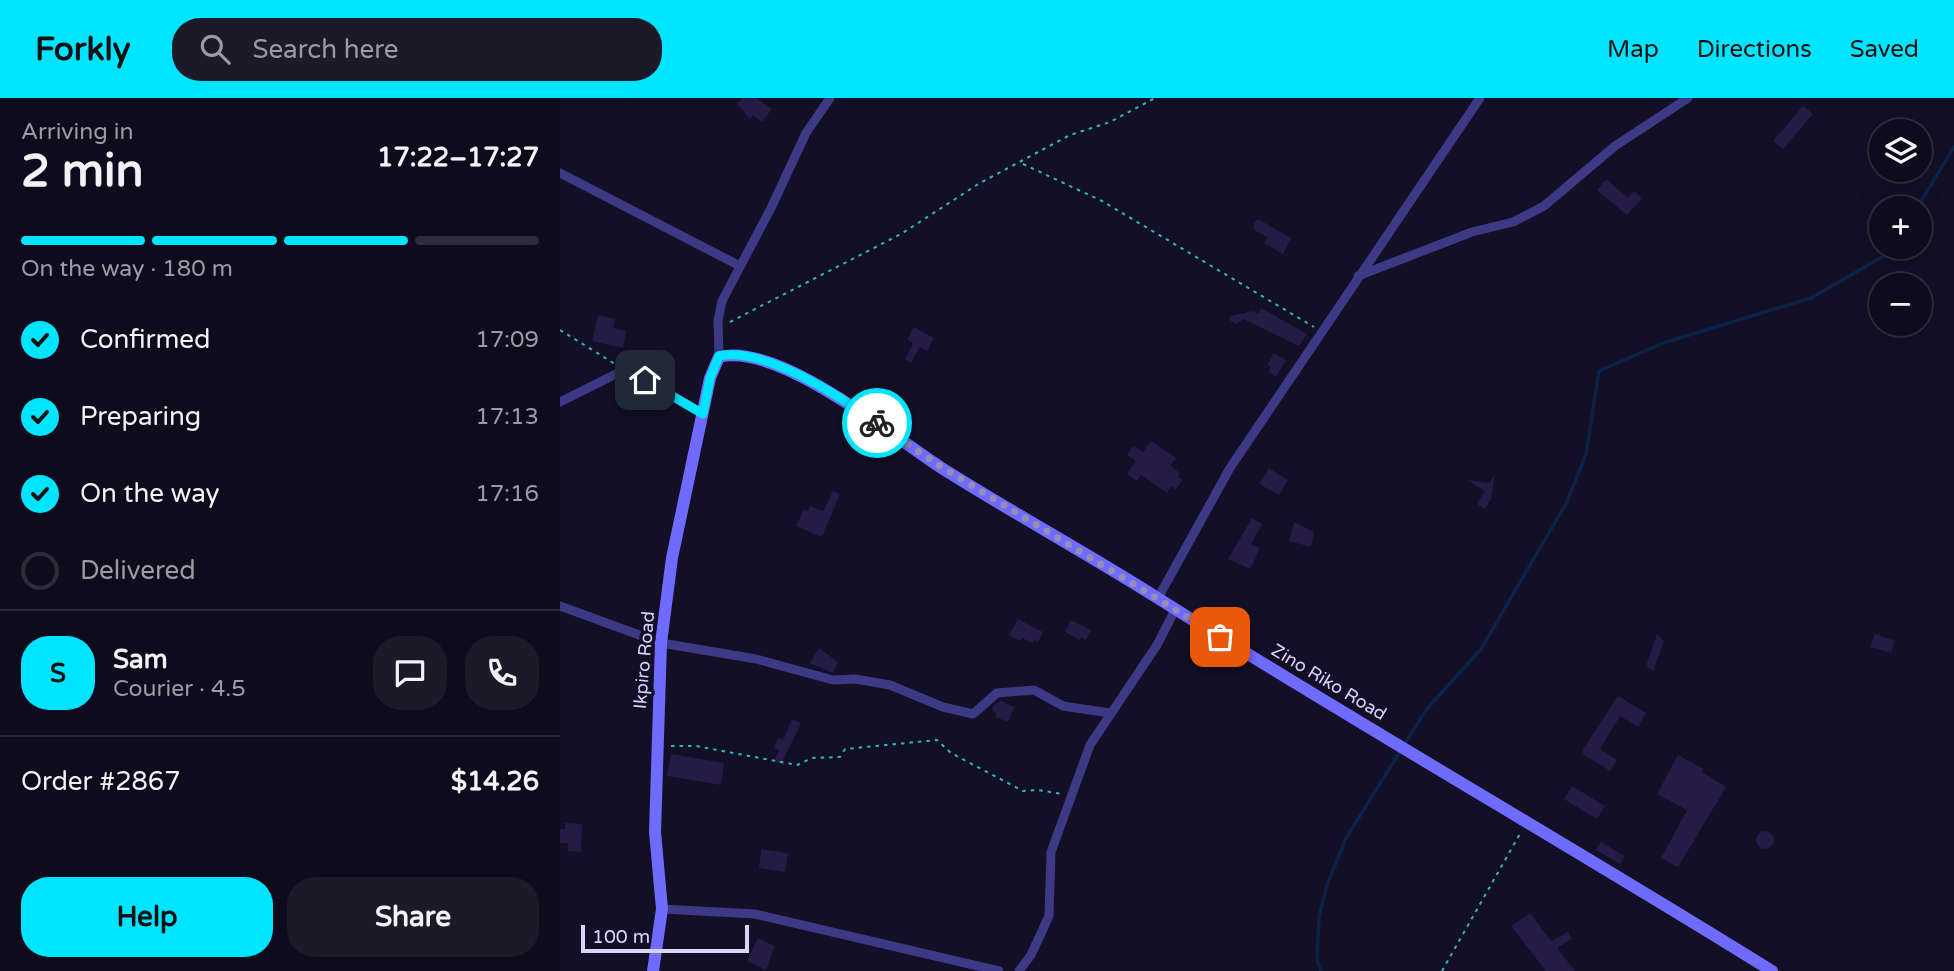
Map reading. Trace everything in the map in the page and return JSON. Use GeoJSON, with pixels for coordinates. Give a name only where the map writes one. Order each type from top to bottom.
{"type":"FeatureCollection","features":[{"type":"Feature","properties":{"kind":"street"},"geometry":{"type":"LineString","coordinates":[[719,356],[718,321],[722,301],[806,133],[830,98]]}},
{"type":"Feature","properties":{"kind":"street"},"geometry":{"type":"LineString","coordinates":[[1158,598],[1230,468],[1480,98]]}},
{"type":"Feature","properties":{"kind":"street"},"geometry":{"type":"LineString","coordinates":[[1358,276],[1472,232],[1513,222],[1544,206],[1615,146],[1688,98]]}},
{"type":"Feature","properties":{"kind":"street"},"geometry":{"type":"LineString","coordinates":[[560,173],[740,266]]}},
{"type":"Feature","properties":{"kind":"street","name":"Zino Riko Road"},"geometry":{"type":"LineString","coordinates":[[719,356],[734,353],[768,363],[852,405],[940,466],[1772,971]]}},
{"type":"Feature","properties":{"kind":"street","name":"Ikpiro Road"},"geometry":{"type":"LineString","coordinates":[[653,971],[662,909],[655,832],[661,643],[673,558],[710,378],[719,356]]}},
{"type":"Feature","properties":{"kind":"street"},"geometry":{"type":"LineString","coordinates":[[560,402],[626,369],[703,414]]}},
{"type":"Feature","properties":{"kind":"street"},"geometry":{"type":"LineString","coordinates":[[560,606],[661,643],[767,661],[833,680],[856,679],[890,685],[943,707],[973,714],[997,693],[1034,690],[1063,706],[1110,713]]}},
{"type":"Feature","properties":{"kind":"street"},"geometry":{"type":"LineString","coordinates":[[1019,971],[1031,955],[1049,916],[1051,852],[1090,745],[1157,645],[1175,610]]}},
{"type":"Feature","properties":{"kind":"street"},"geometry":{"type":"LineString","coordinates":[[662,909],[755,914],[999,971]]}},
{"type":"Feature","properties":{"kind":"path"},"geometry":{"type":"LineString","coordinates":[[718,321],[729,322],[846,263],[901,234],[980,183],[1070,135],[1110,122],[1156,98]]}},
{"type":"Feature","properties":{"kind":"path"},"geometry":{"type":"LineString","coordinates":[[1021,163],[1102,201],[1322,331]]}},
{"type":"Feature","properties":{"kind":"path"},"geometry":{"type":"LineString","coordinates":[[560,330],[626,369]]}},
{"type":"Feature","properties":{"kind":"path"},"geometry":{"type":"LineString","coordinates":[[656,747],[696,746],[796,765],[813,758],[840,757],[845,748],[937,740],[951,753],[1023,791],[1038,789],[1070,797]]}},
{"type":"Feature","properties":{"kind":"path"},"geometry":{"type":"LineString","coordinates":[[1442,971],[1527,822]]}},
{"type":"Feature","properties":{"kind":"building"},"geometry":{"type":"Polygon","coordinates":[[[742,98],[756,98],[772,109],[762,122],[753,115],[750,119],[737,104],[742,98]]]}},
{"type":"Feature","properties":{"kind":"building"},"geometry":{"type":"Polygon","coordinates":[[[1803,106],[1813,114],[1783,149],[1773,141],[1803,106]]]}},
{"type":"Feature","properties":{"kind":"building"},"geometry":{"type":"Polygon","coordinates":[[[1606,179],[1628,198],[1634,191],[1642,198],[1627,215],[1597,190],[1606,179]]]}},
{"type":"Feature","properties":{"kind":"building"},"geometry":{"type":"Polygon","coordinates":[[[1258,219],[1291,238],[1283,254],[1264,243],[1268,237],[1254,230],[1254,223],[1258,219]]]}},
{"type":"Feature","properties":{"kind":"building"},"geometry":{"type":"Polygon","coordinates":[[[1261,308],[1307,334],[1299,346],[1243,319],[1236,324],[1229,320],[1231,316],[1252,311],[1258,314],[1261,308]]]}},
{"type":"Feature","properties":{"kind":"building"},"geometry":{"type":"Polygon","coordinates":[[[598,315],[615,319],[613,328],[626,331],[623,348],[592,341],[598,315]]]}},
{"type":"Feature","properties":{"kind":"building"},"geometry":{"type":"Polygon","coordinates":[[[914,327],[934,338],[927,351],[920,347],[911,363],[905,359],[913,343],[907,340],[914,327]]]}},
{"type":"Feature","properties":{"kind":"building"},"geometry":{"type":"Polygon","coordinates":[[[1274,353],[1286,360],[1276,377],[1268,372],[1271,367],[1267,365],[1274,353]]]}},
{"type":"Feature","properties":{"kind":"building"},"geometry":{"type":"Polygon","coordinates":[[[1151,441],[1176,458],[1170,466],[1180,473],[1178,477],[1182,480],[1176,490],[1171,486],[1167,493],[1141,475],[1137,481],[1127,474],[1136,461],[1127,455],[1133,446],[1143,452],[1151,441]]]}},
{"type":"Feature","properties":{"kind":"building"},"geometry":{"type":"Polygon","coordinates":[[[1269,468],[1288,480],[1279,495],[1259,484],[1269,468]]]}},
{"type":"Feature","properties":{"kind":"building"},"geometry":{"type":"Polygon","coordinates":[[[1495,473],[1491,499],[1485,509],[1477,504],[1485,491],[1467,480],[1489,483],[1495,473]]]}},
{"type":"Feature","properties":{"kind":"building"},"geometry":{"type":"Polygon","coordinates":[[[833,491],[840,494],[822,537],[796,526],[804,509],[808,511],[810,506],[823,511],[833,491]]]}},
{"type":"Feature","properties":{"kind":"building"},"geometry":{"type":"Polygon","coordinates":[[[1252,518],[1262,524],[1251,544],[1260,548],[1250,569],[1228,559],[1252,518]]]}},
{"type":"Feature","properties":{"kind":"building"},"geometry":{"type":"Polygon","coordinates":[[[1294,522],[1314,532],[1311,547],[1289,541],[1294,522]]]}},
{"type":"Feature","properties":{"kind":"building"},"geometry":{"type":"Polygon","coordinates":[[[1018,619],[1043,632],[1038,642],[1034,640],[1033,643],[1022,638],[1020,641],[1009,635],[1018,619]]]}},
{"type":"Feature","properties":{"kind":"building"},"geometry":{"type":"Polygon","coordinates":[[[1071,620],[1091,630],[1086,640],[1081,637],[1080,640],[1065,632],[1071,620]]]}},
{"type":"Feature","properties":{"kind":"building"},"geometry":{"type":"Polygon","coordinates":[[[1657,634],[1664,641],[1653,671],[1646,666],[1657,634]]]}},
{"type":"Feature","properties":{"kind":"building"},"geometry":{"type":"Polygon","coordinates":[[[1875,634],[1895,641],[1891,653],[1870,647],[1875,634]]]}},
{"type":"Feature","properties":{"kind":"building"},"geometry":{"type":"Polygon","coordinates":[[[819,648],[838,662],[833,673],[810,663],[819,648]]]}},
{"type":"Feature","properties":{"kind":"building"},"geometry":{"type":"Polygon","coordinates":[[[1618,696],[1646,713],[1638,727],[1620,716],[1600,749],[1617,760],[1610,771],[1582,751],[1618,696]]]}},
{"type":"Feature","properties":{"kind":"building"},"geometry":{"type":"Polygon","coordinates":[[[1001,701],[1014,707],[1008,722],[995,717],[997,713],[992,711],[994,705],[1001,701]]]}},
{"type":"Feature","properties":{"kind":"building"},"geometry":{"type":"Polygon","coordinates":[[[792,719],[801,723],[781,764],[774,761],[779,750],[774,748],[778,738],[783,740],[792,719]]]}},
{"type":"Feature","properties":{"kind":"building"},"geometry":{"type":"Polygon","coordinates":[[[671,754],[724,763],[721,785],[667,776],[671,754]]]}},
{"type":"Feature","properties":{"kind":"building"},"geometry":{"type":"Polygon","coordinates":[[[1678,755],[1704,769],[1702,772],[1726,787],[1678,867],[1661,858],[1687,810],[1657,794],[1678,755]]]}},
{"type":"Feature","properties":{"kind":"building"},"geometry":{"type":"Polygon","coordinates":[[[1572,786],[1605,806],[1597,819],[1564,799],[1572,786]]]}},
{"type":"Feature","properties":{"kind":"building"},"geometry":{"type":"Polygon","coordinates":[[[565,823],[582,824],[581,852],[568,851],[568,843],[560,843],[560,829],[565,829],[565,823]]]}},
{"type":"Feature","properties":{"kind":"building"},"geometry":{"type":"Polygon","coordinates":[[[1761,831],[1769,831],[1774,840],[1772,847],[1761,849],[1756,844],[1756,836],[1761,831]]]}},
{"type":"Feature","properties":{"kind":"building"},"geometry":{"type":"Polygon","coordinates":[[[1601,842],[1625,856],[1620,864],[1596,850],[1601,842]]]}},
{"type":"Feature","properties":{"kind":"building"},"geometry":{"type":"Polygon","coordinates":[[[761,849],[788,853],[785,872],[759,868],[761,849]]]}},
{"type":"Feature","properties":{"kind":"building"},"geometry":{"type":"Polygon","coordinates":[[[1530,913],[1551,941],[1568,932],[1572,939],[1557,948],[1575,971],[1546,971],[1511,926],[1530,913]]]}},
{"type":"Feature","properties":{"kind":"building"},"geometry":{"type":"Polygon","coordinates":[[[758,938],[775,946],[766,970],[747,961],[758,938]]]}},
{"type":"Feature","properties":{"kind":"waterway"},"geometry":{"type":"LineString","coordinates":[[1924,196],[1954,147]]}},
{"type":"Feature","properties":{"kind":"waterway"},"geometry":{"type":"LineString","coordinates":[[1321,971],[1317,960],[1319,917],[1327,885],[1346,838],[1426,710],[1481,649],[1567,502],[1586,454],[1599,371],[1663,343],[1811,298],[1879,259]]}},
{"type":"Feature","properties":{"kind":"way so far"},"geometry":{"type":"LineString","coordinates":[[877,423],[940,466],[1220,637]]}},
{"type":"Feature","properties":{"kind":"route"},"geometry":{"type":"LineString","coordinates":[[645,380],[703,414],[710,378],[719,356],[734,353],[790,372],[852,405],[877,423]]}}]}
